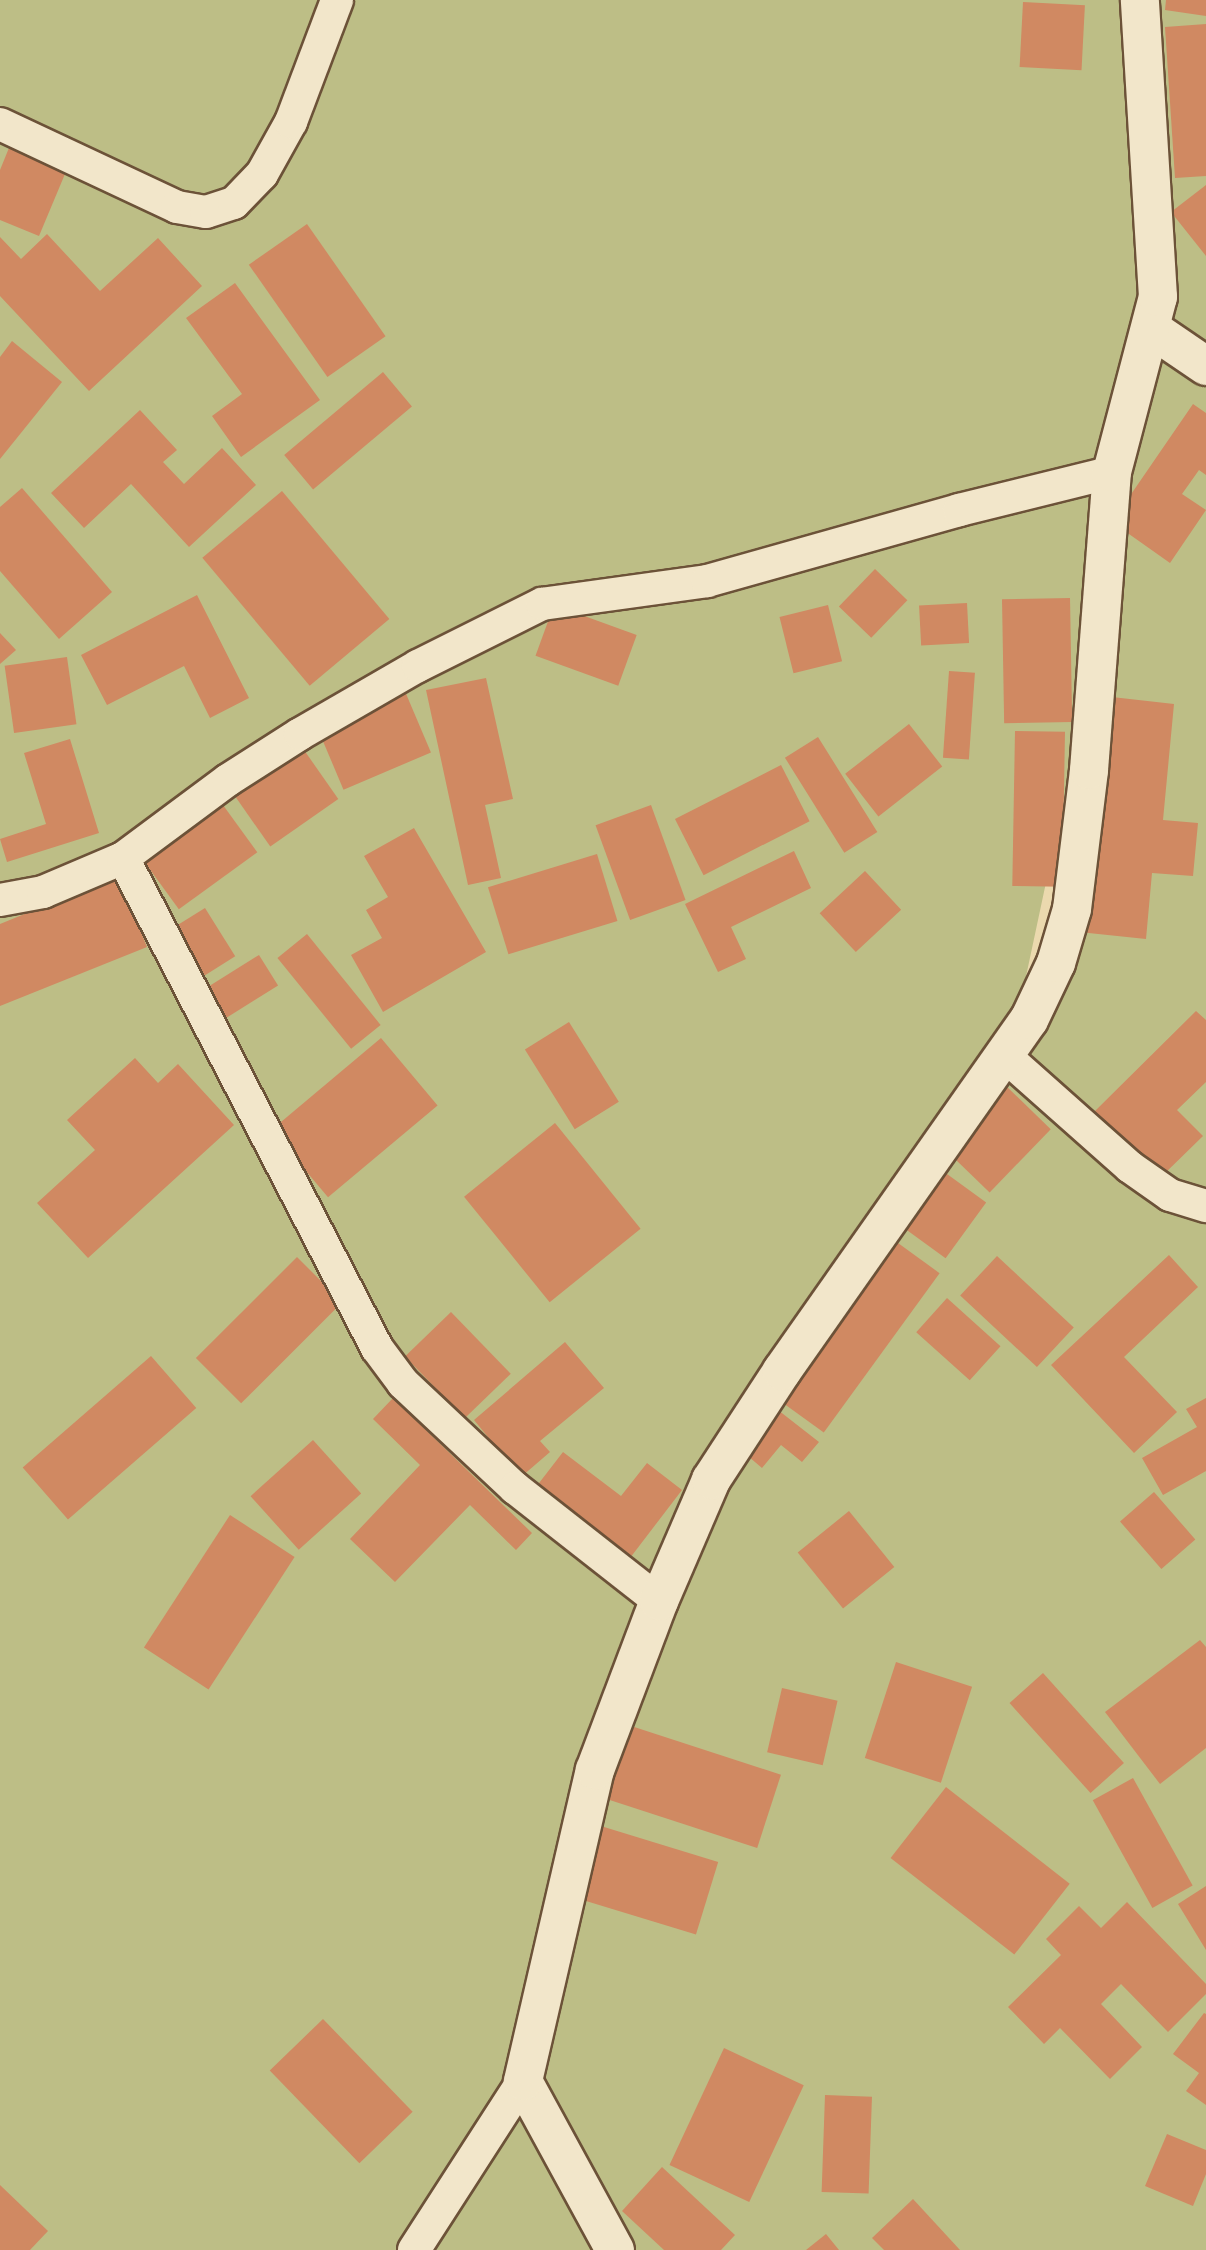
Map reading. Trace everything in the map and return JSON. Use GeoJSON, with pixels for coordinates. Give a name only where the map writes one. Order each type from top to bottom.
{"type":"FeatureCollection","features":[{"type":"Feature","properties":{"kind":"street"},"geometry":{"type":"LineString","coordinates":[[615,2250],[523,2081],[595,1770],[659,1601],[711,1480],[739,1434],[1029,1020],[1056,963],[1072,909],[1088,770],[1112,472],[1153,330],[1157,271],[1140,0]]}},
{"type":"Feature","properties":{"kind":"street"},"geometry":{"type":"LineString","coordinates":[[1153,330],[1206,366]]}},
{"type":"Feature","properties":{"kind":"lane"},"geometry":{"type":"LineString","coordinates":[[0,124],[177,207],[206,212],[234,203],[262,174],[291,122],[337,0]]}},
{"type":"Feature","properties":{"kind":"lane"},"geometry":{"type":"LineString","coordinates":[[0,900],[43,892],[123,858],[228,780],[300,734],[418,666],[542,604],[707,581],[959,510],[1112,472]]}},
{"type":"Feature","properties":{"kind":"lane"},"geometry":{"type":"LineString","coordinates":[[123,858],[302,1212],[377,1348],[403,1383],[515,1488],[659,1601]]}},
{"type":"Feature","properties":{"kind":"lane"},"geometry":{"type":"LineString","coordinates":[[1005,1056],[1130,1167],[1170,1195],[1206,1206]]}},
{"type":"Feature","properties":{"kind":"lane"},"geometry":{"type":"LineString","coordinates":[[414,2250],[523,2081]]}},
{"type":"Feature","properties":{"kind":"green space"},"geometry":{"type":"Polygon","coordinates":[[[0,0],[1139,0],[1158,304],[1142,0],[1206,0],[1206,2250],[0,2250],[0,0]],[[1098,638],[1021,1000],[1069,885],[1098,638]]]}},
{"type":"Feature","properties":{"kind":"building"},"geometry":{"type":"Polygon","coordinates":[[[1166,0],[1206,0],[1206,16],[1165,10],[1166,0]]]}},
{"type":"Feature","properties":{"kind":"building"},"geometry":{"type":"Polygon","coordinates":[[[1023,2],[1085,5],[1082,70],[1020,67],[1023,2]]]}},
{"type":"Feature","properties":{"kind":"building"},"geometry":{"type":"Polygon","coordinates":[[[1206,24],[1206,176],[1175,178],[1165,27],[1206,24]]]}},
{"type":"Feature","properties":{"kind":"building"},"geometry":{"type":"Polygon","coordinates":[[[13,138],[70,162],[39,236],[0,220],[0,170],[13,138]]]}},
{"type":"Feature","properties":{"kind":"building"},"geometry":{"type":"Polygon","coordinates":[[[1206,185],[1206,256],[1171,212],[1206,185]]]}},
{"type":"Feature","properties":{"kind":"building"},"geometry":{"type":"Polygon","coordinates":[[[307,224],[386,336],[327,377],[249,265],[307,224]]]}},
{"type":"Feature","properties":{"kind":"building"},"geometry":{"type":"Polygon","coordinates":[[[47,234],[100,291],[158,238],[202,286],[89,391],[0,296],[0,237],[21,259],[47,234]]]}},
{"type":"Feature","properties":{"kind":"building"},"geometry":{"type":"Polygon","coordinates":[[[235,283],[320,400],[241,457],[212,416],[242,394],[186,318],[235,283]]]}},
{"type":"Feature","properties":{"kind":"building"},"geometry":{"type":"Polygon","coordinates":[[[12,341],[62,382],[0,459],[0,357],[12,341]]]}},
{"type":"Feature","properties":{"kind":"building"},"geometry":{"type":"Polygon","coordinates":[[[383,372],[412,406],[313,489],[284,455],[383,372]]]}},
{"type":"Feature","properties":{"kind":"building"},"geometry":{"type":"Polygon","coordinates":[[[1193,404],[1206,413],[1206,475],[1199,470],[1182,494],[1206,510],[1170,563],[1112,522],[1193,404]]]}},
{"type":"Feature","properties":{"kind":"building"},"geometry":{"type":"Polygon","coordinates":[[[140,410],[177,450],[163,462],[184,484],[222,448],[256,485],[189,547],[131,484],[84,528],[51,493],[140,410]]]}},
{"type":"Feature","properties":{"kind":"building"},"geometry":{"type":"Polygon","coordinates":[[[22,488],[112,592],[59,639],[0,571],[0,507],[22,488]]]}},
{"type":"Feature","properties":{"kind":"building"},"geometry":{"type":"Polygon","coordinates":[[[282,491],[389,619],[310,686],[202,558],[282,491]]]}},
{"type":"Feature","properties":{"kind":"building"},"geometry":{"type":"Polygon","coordinates":[[[875,569],[907,600],[871,638],[839,606],[875,569]]]}},
{"type":"Feature","properties":{"kind":"building"},"geometry":{"type":"Polygon","coordinates":[[[197,595],[249,698],[210,718],[184,666],[107,705],[81,655],[197,595]]]}},
{"type":"Feature","properties":{"kind":"building"},"geometry":{"type":"Polygon","coordinates":[[[1070,598],[1072,722],[1004,723],[1002,599],[1070,598]]]}},
{"type":"Feature","properties":{"kind":"building"},"geometry":{"type":"Polygon","coordinates":[[[967,603],[969,643],[921,645],[919,606],[967,603]]]}},
{"type":"Feature","properties":{"kind":"building"},"geometry":{"type":"Polygon","coordinates":[[[554,605],[637,635],[618,686],[536,656],[554,605]]]}},
{"type":"Feature","properties":{"kind":"building"},"geometry":{"type":"Polygon","coordinates":[[[828,605],[842,661],[794,673],[779,617],[828,605]]]}},
{"type":"Feature","properties":{"kind":"building"},"geometry":{"type":"Polygon","coordinates":[[[0,633],[16,650],[0,664],[0,633]]]}},
{"type":"Feature","properties":{"kind":"building"},"geometry":{"type":"Polygon","coordinates":[[[67,657],[76,724],[14,733],[5,666],[67,657]]]}},
{"type":"Feature","properties":{"kind":"building"},"geometry":{"type":"Polygon","coordinates":[[[949,671],[975,673],[969,760],[943,758],[949,671]]]}},
{"type":"Feature","properties":{"kind":"building"},"geometry":{"type":"Polygon","coordinates":[[[486,678],[513,799],[485,805],[501,878],[468,885],[426,690],[486,678]]]}},
{"type":"Feature","properties":{"kind":"building"},"geometry":{"type":"Polygon","coordinates":[[[404,689],[431,753],[344,790],[317,726],[404,689]]]}},
{"type":"Feature","properties":{"kind":"building"},"geometry":{"type":"Polygon","coordinates":[[[1103,696],[1174,704],[1163,820],[1198,823],[1193,876],[1152,873],[1146,939],[1079,932],[1103,696]]]}},
{"type":"Feature","properties":{"kind":"building"},"geometry":{"type":"Polygon","coordinates":[[[909,724],[942,767],[878,816],[845,774],[909,724]]]}},
{"type":"Feature","properties":{"kind":"building"},"geometry":{"type":"Polygon","coordinates":[[[1015,731],[1065,732],[1062,887],[1012,886],[1015,731]]]}},
{"type":"Feature","properties":{"kind":"building"},"geometry":{"type":"Polygon","coordinates":[[[818,737],[877,832],[844,853],[785,758],[818,737]]]}},
{"type":"Feature","properties":{"kind":"building"},"geometry":{"type":"Polygon","coordinates":[[[70,739],[99,833],[7,862],[0,839],[46,824],[24,753],[70,739]]]}},
{"type":"Feature","properties":{"kind":"building"},"geometry":{"type":"Polygon","coordinates":[[[297,740],[338,799],[270,847],[229,788],[297,740]]]}},
{"type":"Feature","properties":{"kind":"building"},"geometry":{"type":"Polygon","coordinates":[[[781,765],[810,821],[704,875],[675,819],[781,765]]]}},
{"type":"Feature","properties":{"kind":"building"},"geometry":{"type":"Polygon","coordinates":[[[215,794],[257,852],[179,909],[137,851],[215,794]]]}},
{"type":"Feature","properties":{"kind":"building"},"geometry":{"type":"Polygon","coordinates":[[[651,805],[686,900],[630,920],[596,825],[651,805]]]}},
{"type":"Feature","properties":{"kind":"building"},"geometry":{"type":"Polygon","coordinates":[[[414,828],[486,952],[383,1012],[351,955],[382,938],[366,910],[388,897],[364,856],[414,828]]]}},
{"type":"Feature","properties":{"kind":"building"},"geometry":{"type":"Polygon","coordinates":[[[794,851],[811,888],[731,927],[746,959],[718,972],[685,904],[794,851]]]}},
{"type":"Feature","properties":{"kind":"building"},"geometry":{"type":"Polygon","coordinates":[[[597,854],[617,921],[508,954],[488,887],[597,854]]]}},
{"type":"Feature","properties":{"kind":"building"},"geometry":{"type":"Polygon","coordinates":[[[865,871],[901,910],[856,952],[820,913],[865,871]]]}},
{"type":"Feature","properties":{"kind":"building"},"geometry":{"type":"Polygon","coordinates":[[[118,876],[147,947],[0,1006],[0,924],[118,876]]]}},
{"type":"Feature","properties":{"kind":"building"},"geometry":{"type":"Polygon","coordinates":[[[205,908],[235,956],[205,975],[174,927],[205,908]]]}},
{"type":"Feature","properties":{"kind":"building"},"geometry":{"type":"Polygon","coordinates":[[[307,934],[381,1025],[351,1049],[277,958],[307,934]]]}},
{"type":"Feature","properties":{"kind":"building"},"geometry":{"type":"Polygon","coordinates":[[[259,955],[278,986],[221,1021],[202,991],[259,955]]]}},
{"type":"Feature","properties":{"kind":"building"},"geometry":{"type":"Polygon","coordinates":[[[1196,1011],[1206,1020],[1206,1082],[1177,1110],[1203,1136],[1159,1179],[1093,1113],[1196,1011]]]}},
{"type":"Feature","properties":{"kind":"building"},"geometry":{"type":"Polygon","coordinates":[[[569,1022],[619,1102],[575,1129],[525,1050],[569,1022]]]}},
{"type":"Feature","properties":{"kind":"building"},"geometry":{"type":"Polygon","coordinates":[[[381,1038],[438,1105],[328,1197],[271,1130],[381,1038]]]}},
{"type":"Feature","properties":{"kind":"building"},"geometry":{"type":"Polygon","coordinates":[[[135,1058],[158,1083],[178,1064],[234,1125],[88,1258],[37,1203],[95,1150],[67,1120],[135,1058]]]}},
{"type":"Feature","properties":{"kind":"building"},"geometry":{"type":"Polygon","coordinates":[[[1004,1084],[1051,1129],[990,1192],[943,1147],[1004,1084]]]}},
{"type":"Feature","properties":{"kind":"building"},"geometry":{"type":"Polygon","coordinates":[[[555,1123],[641,1229],[550,1302],[464,1197],[555,1123]]]}},
{"type":"Feature","properties":{"kind":"building"},"geometry":{"type":"Polygon","coordinates":[[[936,1166],[986,1202],[946,1258],[895,1222],[936,1166]]]}},
{"type":"Feature","properties":{"kind":"building"},"geometry":{"type":"Polygon","coordinates":[[[887,1235],[940,1273],[824,1433],[771,1394],[887,1235]]]}},
{"type":"Feature","properties":{"kind":"building"},"geometry":{"type":"Polygon","coordinates":[[[1169,1255],[1198,1287],[1124,1357],[1177,1412],[1134,1453],[1051,1365],[1169,1255]]]}},
{"type":"Feature","properties":{"kind":"building"},"geometry":{"type":"Polygon","coordinates":[[[997,1256],[1074,1328],[1037,1367],[960,1295],[997,1256]]]}},
{"type":"Feature","properties":{"kind":"building"},"geometry":{"type":"Polygon","coordinates":[[[297,1257],[342,1302],[241,1403],[196,1358],[297,1257]]]}},
{"type":"Feature","properties":{"kind":"building"},"geometry":{"type":"Polygon","coordinates":[[[947,1298],[1001,1346],[970,1380],[916,1332],[947,1298]]]}},
{"type":"Feature","properties":{"kind":"building"},"geometry":{"type":"Polygon","coordinates":[[[451,1312],[511,1374],[465,1418],[405,1356],[451,1312]]]}},
{"type":"Feature","properties":{"kind":"building"},"geometry":{"type":"Polygon","coordinates":[[[565,1342],[604,1388],[540,1441],[550,1452],[521,1477],[474,1420],[565,1342]]]}},
{"type":"Feature","properties":{"kind":"building"},"geometry":{"type":"Polygon","coordinates":[[[151,1356],[196,1408],[68,1520],[23,1468],[151,1356]]]}},
{"type":"Feature","properties":{"kind":"building"},"geometry":{"type":"Polygon","coordinates":[[[393,1398],[532,1533],[516,1550],[470,1505],[395,1582],[350,1539],[420,1465],[373,1419],[393,1398]]]}},
{"type":"Feature","properties":{"kind":"building"},"geometry":{"type":"Polygon","coordinates":[[[1206,1398],[1206,1471],[1163,1495],[1142,1458],[1197,1427],[1186,1409],[1206,1398]]]}},
{"type":"Feature","properties":{"kind":"building"},"geometry":{"type":"Polygon","coordinates":[[[769,1403],[819,1442],[802,1462],[781,1445],[762,1468],[735,1445],[769,1403]]]}},
{"type":"Feature","properties":{"kind":"building"},"geometry":{"type":"Polygon","coordinates":[[[313,1440],[361,1494],[299,1550],[251,1496],[313,1440]]]}},
{"type":"Feature","properties":{"kind":"building"},"geometry":{"type":"Polygon","coordinates":[[[563,1452],[621,1496],[647,1463],[682,1490],[630,1558],[536,1487],[563,1452]]]}},
{"type":"Feature","properties":{"kind":"building"},"geometry":{"type":"Polygon","coordinates":[[[1154,1492],[1195,1540],[1161,1569],[1120,1522],[1154,1492]]]}},
{"type":"Feature","properties":{"kind":"building"},"geometry":{"type":"Polygon","coordinates":[[[849,1511],[894,1567],[843,1608],[798,1553],[849,1511]]]}},
{"type":"Feature","properties":{"kind":"building"},"geometry":{"type":"Polygon","coordinates":[[[230,1515],[295,1557],[209,1689],[144,1648],[230,1515]]]}},
{"type":"Feature","properties":{"kind":"building"},"geometry":{"type":"Polygon","coordinates":[[[1200,1640],[1206,1647],[1206,1748],[1160,1784],[1105,1712],[1200,1640]]]}},
{"type":"Feature","properties":{"kind":"building"},"geometry":{"type":"Polygon","coordinates":[[[896,1662],[972,1687],[941,1783],[865,1758],[896,1662]]]}},
{"type":"Feature","properties":{"kind":"building"},"geometry":{"type":"Polygon","coordinates":[[[1043,1673],[1124,1763],[1091,1793],[1010,1703],[1043,1673]]]}},
{"type":"Feature","properties":{"kind":"building"},"geometry":{"type":"Polygon","coordinates":[[[782,1688],[838,1701],[823,1765],[767,1752],[782,1688]]]}},
{"type":"Feature","properties":{"kind":"building"},"geometry":{"type":"Polygon","coordinates":[[[625,1724],[781,1775],[757,1848],[601,1797],[625,1724]]]}},
{"type":"Feature","properties":{"kind":"building"},"geometry":{"type":"Polygon","coordinates":[[[1133,1778],[1193,1886],[1152,1908],[1093,1800],[1133,1778]]]}},
{"type":"Feature","properties":{"kind":"building"},"geometry":{"type":"Polygon","coordinates":[[[946,1787],[1070,1884],[1014,1955],[891,1858],[946,1787]]]}},
{"type":"Feature","properties":{"kind":"building"},"geometry":{"type":"Polygon","coordinates":[[[591,1823],[718,1862],[696,1935],[569,1896],[591,1823]]]}},
{"type":"Feature","properties":{"kind":"building"},"geometry":{"type":"Polygon","coordinates":[[[1206,1886],[1206,1950],[1178,1904],[1206,1886]]]}},
{"type":"Feature","properties":{"kind":"building"},"geometry":{"type":"Polygon","coordinates":[[[1127,1902],[1206,1984],[1206,1994],[1168,2032],[1121,1984],[1101,2004],[1142,2047],[1110,2079],[1060,2028],[1044,2044],[1008,2007],[1061,1955],[1046,1939],[1079,1906],[1101,1928],[1127,1902]]]}},
{"type":"Feature","properties":{"kind":"building"},"geometry":{"type":"Polygon","coordinates":[[[1204,2013],[1206,2105],[1186,2091],[1199,2073],[1173,2054],[1204,2013]]]}},
{"type":"Feature","properties":{"kind":"building"},"geometry":{"type":"Polygon","coordinates":[[[323,2019],[413,2112],[359,2163],[270,2070],[323,2019]]]}},
{"type":"Feature","properties":{"kind":"building"},"geometry":{"type":"Polygon","coordinates":[[[724,2048],[804,2085],[749,2202],[669,2165],[724,2048]]]}},
{"type":"Feature","properties":{"kind":"building"},"geometry":{"type":"Polygon","coordinates":[[[825,2095],[872,2097],[869,2194],[822,2192],[825,2095]]]}},
{"type":"Feature","properties":{"kind":"building"},"geometry":{"type":"Polygon","coordinates":[[[1167,2134],[1206,2150],[1206,2174],[1193,2206],[1145,2186],[1167,2134]]]}},
{"type":"Feature","properties":{"kind":"building"},"geometry":{"type":"Polygon","coordinates":[[[662,2167],[735,2235],[721,2250],[664,2250],[622,2211],[662,2167]]]}},
{"type":"Feature","properties":{"kind":"building"},"geometry":{"type":"Polygon","coordinates":[[[0,2185],[48,2231],[30,2250],[0,2250],[0,2185]]]}},
{"type":"Feature","properties":{"kind":"building"},"geometry":{"type":"Polygon","coordinates":[[[913,2199],[960,2250],[884,2250],[872,2238],[913,2199]]]}},
{"type":"Feature","properties":{"kind":"building"},"geometry":{"type":"Polygon","coordinates":[[[826,2234],[839,2250],[806,2250],[826,2234]]]}}]}
